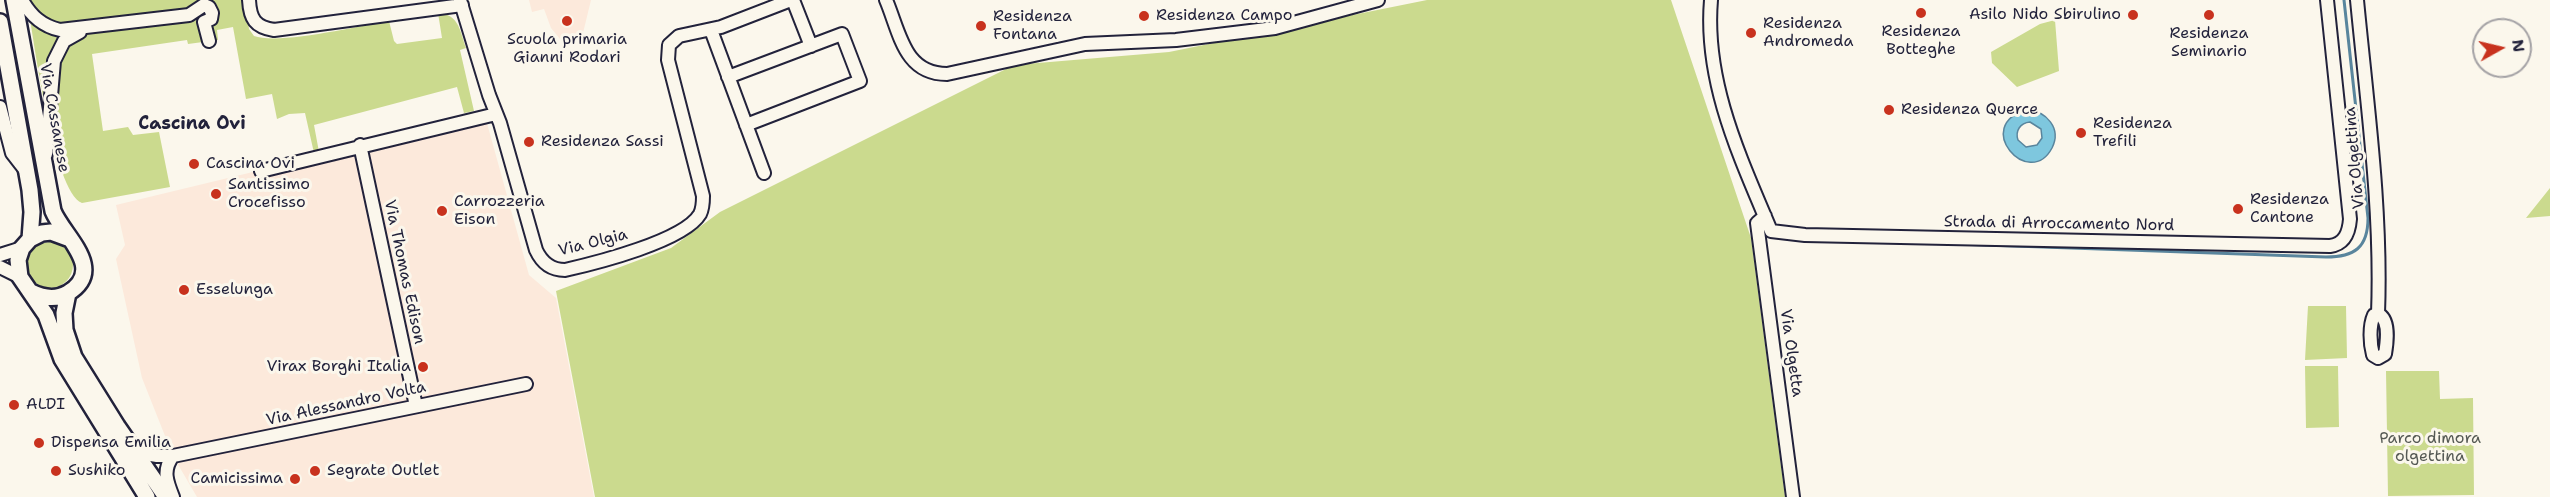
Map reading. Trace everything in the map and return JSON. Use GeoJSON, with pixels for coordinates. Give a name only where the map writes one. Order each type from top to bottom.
{"type":"FeatureCollection","features":[{"type":"Feature","properties":{"kind":"main road","name":"Via Cassanese"},"geometry":{"type":"LineString","coordinates":[[14,0],[53,211],[80,251],[83,261],[80,280],[68,292],[64,314],[65,330],[71,351],[134,452],[166,497]]}},
{"type":"Feature","properties":{"kind":"main road"},"geometry":{"type":"LineString","coordinates":[[0,22],[32,212],[26,243],[18,260],[20,277],[46,315],[62,359],[147,497]]}},
{"type":"Feature","properties":{"kind":"main road"},"geometry":{"type":"LineString","coordinates":[[26,243],[42,233],[51,232],[70,239]]}},
{"type":"Feature","properties":{"kind":"main road"},"geometry":{"type":"LineString","coordinates":[[31,292],[51,298],[68,292]]}},
{"type":"Feature","properties":{"kind":"street"},"geometry":{"type":"LineString","coordinates":[[22,0],[34,17],[51,28],[60,30],[87,29],[189,15],[204,22],[209,41]]}},
{"type":"Feature","properties":{"kind":"street"},"geometry":{"type":"LineString","coordinates":[[249,0],[252,20],[257,25],[274,30],[461,2],[496,114],[360,145],[261,171]]}},
{"type":"Feature","properties":{"kind":"street"},"geometry":{"type":"LineString","coordinates":[[792,0],[811,46]]}},
{"type":"Feature","properties":{"kind":"street","name":"Via Olgia"},"geometry":{"type":"LineString","coordinates":[[496,114],[536,250],[545,264],[552,268],[565,270],[667,240],[695,220],[703,202],[668,60],[668,49],[679,36],[711,30],[792,0]]}},
{"type":"Feature","properties":{"kind":"street"},"geometry":{"type":"LineString","coordinates":[[886,0],[912,60],[921,69],[932,74],[947,74],[1085,44],[1176,40],[1275,28],[1378,0]]}},
{"type":"Feature","properties":{"kind":"street","name":"Strada di Arroccamento Nord"},"geometry":{"type":"LineString","coordinates":[[1711,0],[1709,32],[1716,84],[1744,169],[1771,231],[1805,235],[2337,245],[2347,234],[2350,219],[2327,0]]}},
{"type":"Feature","properties":{"kind":"street","name":"Via Olgettina"},"geometry":{"type":"LineString","coordinates":[[2357,0],[2379,253],[2378,314]]}},
{"type":"Feature","properties":{"kind":"street"},"geometry":{"type":"LineString","coordinates":[[44,167],[49,103],[57,50],[63,41],[87,29]]}},
{"type":"Feature","properties":{"kind":"street"},"geometry":{"type":"LineString","coordinates":[[711,30],[764,173]]}},
{"type":"Feature","properties":{"kind":"street"},"geometry":{"type":"LineString","coordinates":[[728,77],[842,34],[860,81],[746,125]]}},
{"type":"Feature","properties":{"kind":"street"},"geometry":{"type":"LineString","coordinates":[[0,107],[12,153],[27,172]]}},
{"type":"Feature","properties":{"kind":"street","name":"Via Thomas Edison"},"geometry":{"type":"LineString","coordinates":[[360,145],[416,406]]}},
{"type":"Feature","properties":{"kind":"street","name":"Via Olgetta"},"geometry":{"type":"LineString","coordinates":[[1765,216],[1757,223],[1793,497]]}},
{"type":"Feature","properties":{"kind":"street"},"geometry":{"type":"LineString","coordinates":[[0,255],[26,243]]}},
{"type":"Feature","properties":{"kind":"street"},"geometry":{"type":"LineString","coordinates":[[0,267],[20,277]]}},
{"type":"Feature","properties":{"kind":"street","name":"Via Alessandro Volta"},"geometry":{"type":"LineString","coordinates":[[134,452],[144,455],[173,456],[526,384]]}},
{"type":"Feature","properties":{"kind":"street"},"geometry":{"type":"LineString","coordinates":[[173,456],[166,476],[173,497]]}},
{"type":"Feature","properties":{"kind":"shaded area","name":"Scuola primaria Gianni Rodari"},"geometry":{"type":"Polygon","coordinates":[[[529,0],[591,0],[583,33],[577,38],[560,39],[551,28],[544,9],[532,12],[529,0]]]}},
{"type":"Feature","properties":{"kind":"shaded area"},"geometry":{"type":"Polygon","coordinates":[[[485,116],[529,275],[556,298],[594,497],[197,497],[173,456],[142,378],[116,259],[125,245],[116,205],[485,116]]]}},
{"type":"Feature","properties":{"kind":"green space"},"geometry":{"type":"Polygon","coordinates":[[[27,0],[245,0],[249,29],[254,36],[300,37],[389,21],[394,41],[397,44],[442,38],[438,13],[445,14],[458,24],[466,48],[460,50],[474,111],[464,113],[457,87],[314,125],[319,152],[314,153],[305,113],[289,114],[277,119],[272,94],[246,99],[233,27],[217,30],[218,40],[188,44],[187,40],[92,54],[103,131],[128,127],[133,135],[159,132],[170,187],[82,203],[72,193],[53,143],[27,0]]]}},
{"type":"Feature","properties":{"kind":"green space"},"geometry":{"type":"Polygon","coordinates":[[[1427,0],[1671,0],[1751,238],[1785,497],[595,497],[556,291],[671,248],[720,212],[1014,65],[1169,52],[1427,0]]]}},
{"type":"Feature","properties":{"kind":"green space"},"geometry":{"type":"Polygon","coordinates":[[[2055,20],[2059,71],[2017,87],[1992,63],[1991,52],[2040,24],[2055,20]]]}},
{"type":"Feature","properties":{"kind":"green space"},"geometry":{"type":"Polygon","coordinates":[[[2550,188],[2550,216],[2526,218],[2550,188]]]}},
{"type":"Feature","properties":{"kind":"green space"},"geometry":{"type":"Polygon","coordinates":[[[50,242],[59,243],[67,248],[72,256],[72,274],[67,282],[59,287],[50,288],[41,287],[33,282],[28,274],[27,265],[28,256],[33,248],[41,243],[50,242]]]}},
{"type":"Feature","properties":{"kind":"green space"},"geometry":{"type":"Polygon","coordinates":[[[2308,306],[2346,306],[2347,358],[2305,360],[2308,306]]]}},
{"type":"Feature","properties":{"kind":"green space"},"geometry":{"type":"Polygon","coordinates":[[[2305,366],[2338,366],[2339,427],[2306,428],[2305,366]]]}},
{"type":"Feature","properties":{"kind":"green space","name":"Parco dimora olgettina"},"geometry":{"type":"Polygon","coordinates":[[[2386,371],[2439,371],[2440,399],[2473,398],[2474,495],[2388,496],[2386,371]]]}},
{"type":"Feature","properties":{"kind":"water"},"geometry":{"type":"Polygon","coordinates":[[[2027,110],[2046,117],[2050,122],[2055,141],[2042,159],[2031,162],[2019,159],[2010,151],[2004,140],[2004,128],[2011,118],[2027,110]],[[2030,122],[2023,124],[2018,131],[2018,140],[2026,147],[2037,145],[2042,138],[2041,129],[2030,122]]]}},
{"type":"Feature","properties":{"kind":"waterway"},"geometry":{"type":"LineString","coordinates":[[1958,244],[2326,257],[2352,253],[2362,244],[2368,218],[2344,0]]}},
{"type":"Feature","properties":{"kind":"place","name":"Residenza Botteghe"},"geometry":{"type":"Point","coordinates":[1921,13]}},
{"type":"Feature","properties":{"kind":"place","name":"Asilo Nido Sbirulino"},"geometry":{"type":"Point","coordinates":[2133,15]}},
{"type":"Feature","properties":{"kind":"place","name":"Residenza Seminario"},"geometry":{"type":"Point","coordinates":[2209,15]}},
{"type":"Feature","properties":{"kind":"place","name":"Residenza Campo"},"geometry":{"type":"Point","coordinates":[1144,16]}},
{"type":"Feature","properties":{"kind":"place","name":"Scuola primaria Gianni Rodari"},"geometry":{"type":"Point","coordinates":[567,21]}},
{"type":"Feature","properties":{"kind":"place","name":"Residenza Fontana"},"geometry":{"type":"Point","coordinates":[981,26]}},
{"type":"Feature","properties":{"kind":"place","name":"Residenza Andromeda"},"geometry":{"type":"Point","coordinates":[1751,33]}},
{"type":"Feature","properties":{"kind":"place","name":"Residenza Querce"},"geometry":{"type":"Point","coordinates":[1889,110]}},
{"type":"Feature","properties":{"kind":"place","name":"Residenza Trefili"},"geometry":{"type":"Point","coordinates":[2081,133]}},
{"type":"Feature","properties":{"kind":"place","name":"Residenza Sassi"},"geometry":{"type":"Point","coordinates":[529,142]}},
{"type":"Feature","properties":{"kind":"place","name":"Cascina Ovi"},"geometry":{"type":"Point","coordinates":[194,164]}},
{"type":"Feature","properties":{"kind":"place","name":"Santissimo Crocefisso"},"geometry":{"type":"Point","coordinates":[216,194]}},
{"type":"Feature","properties":{"kind":"place","name":"Residenza Cantone"},"geometry":{"type":"Point","coordinates":[2238,209]}},
{"type":"Feature","properties":{"kind":"place","name":"Carrozzeria Eison"},"geometry":{"type":"Point","coordinates":[442,211]}},
{"type":"Feature","properties":{"kind":"place","name":"Esselunga"},"geometry":{"type":"Point","coordinates":[184,290]}},
{"type":"Feature","properties":{"kind":"place","name":"Virax Borghi Italia"},"geometry":{"type":"Point","coordinates":[423,367]}},
{"type":"Feature","properties":{"kind":"place","name":"ALDI"},"geometry":{"type":"Point","coordinates":[14,405]}},
{"type":"Feature","properties":{"kind":"place","name":"Dispensa Emilia"},"geometry":{"type":"Point","coordinates":[39,443]}},
{"type":"Feature","properties":{"kind":"place","name":"Sushiko"},"geometry":{"type":"Point","coordinates":[56,471]}},
{"type":"Feature","properties":{"kind":"place","name":"Segrate Outlet"},"geometry":{"type":"Point","coordinates":[315,471]}},
{"type":"Feature","properties":{"kind":"place","name":"Camicissima"},"geometry":{"type":"Point","coordinates":[295,479]}},
{"type":"Feature","properties":{"kind":"district","name":"Cascina Ovi"},"geometry":{"type":"Point","coordinates":[192,124]}}]}
